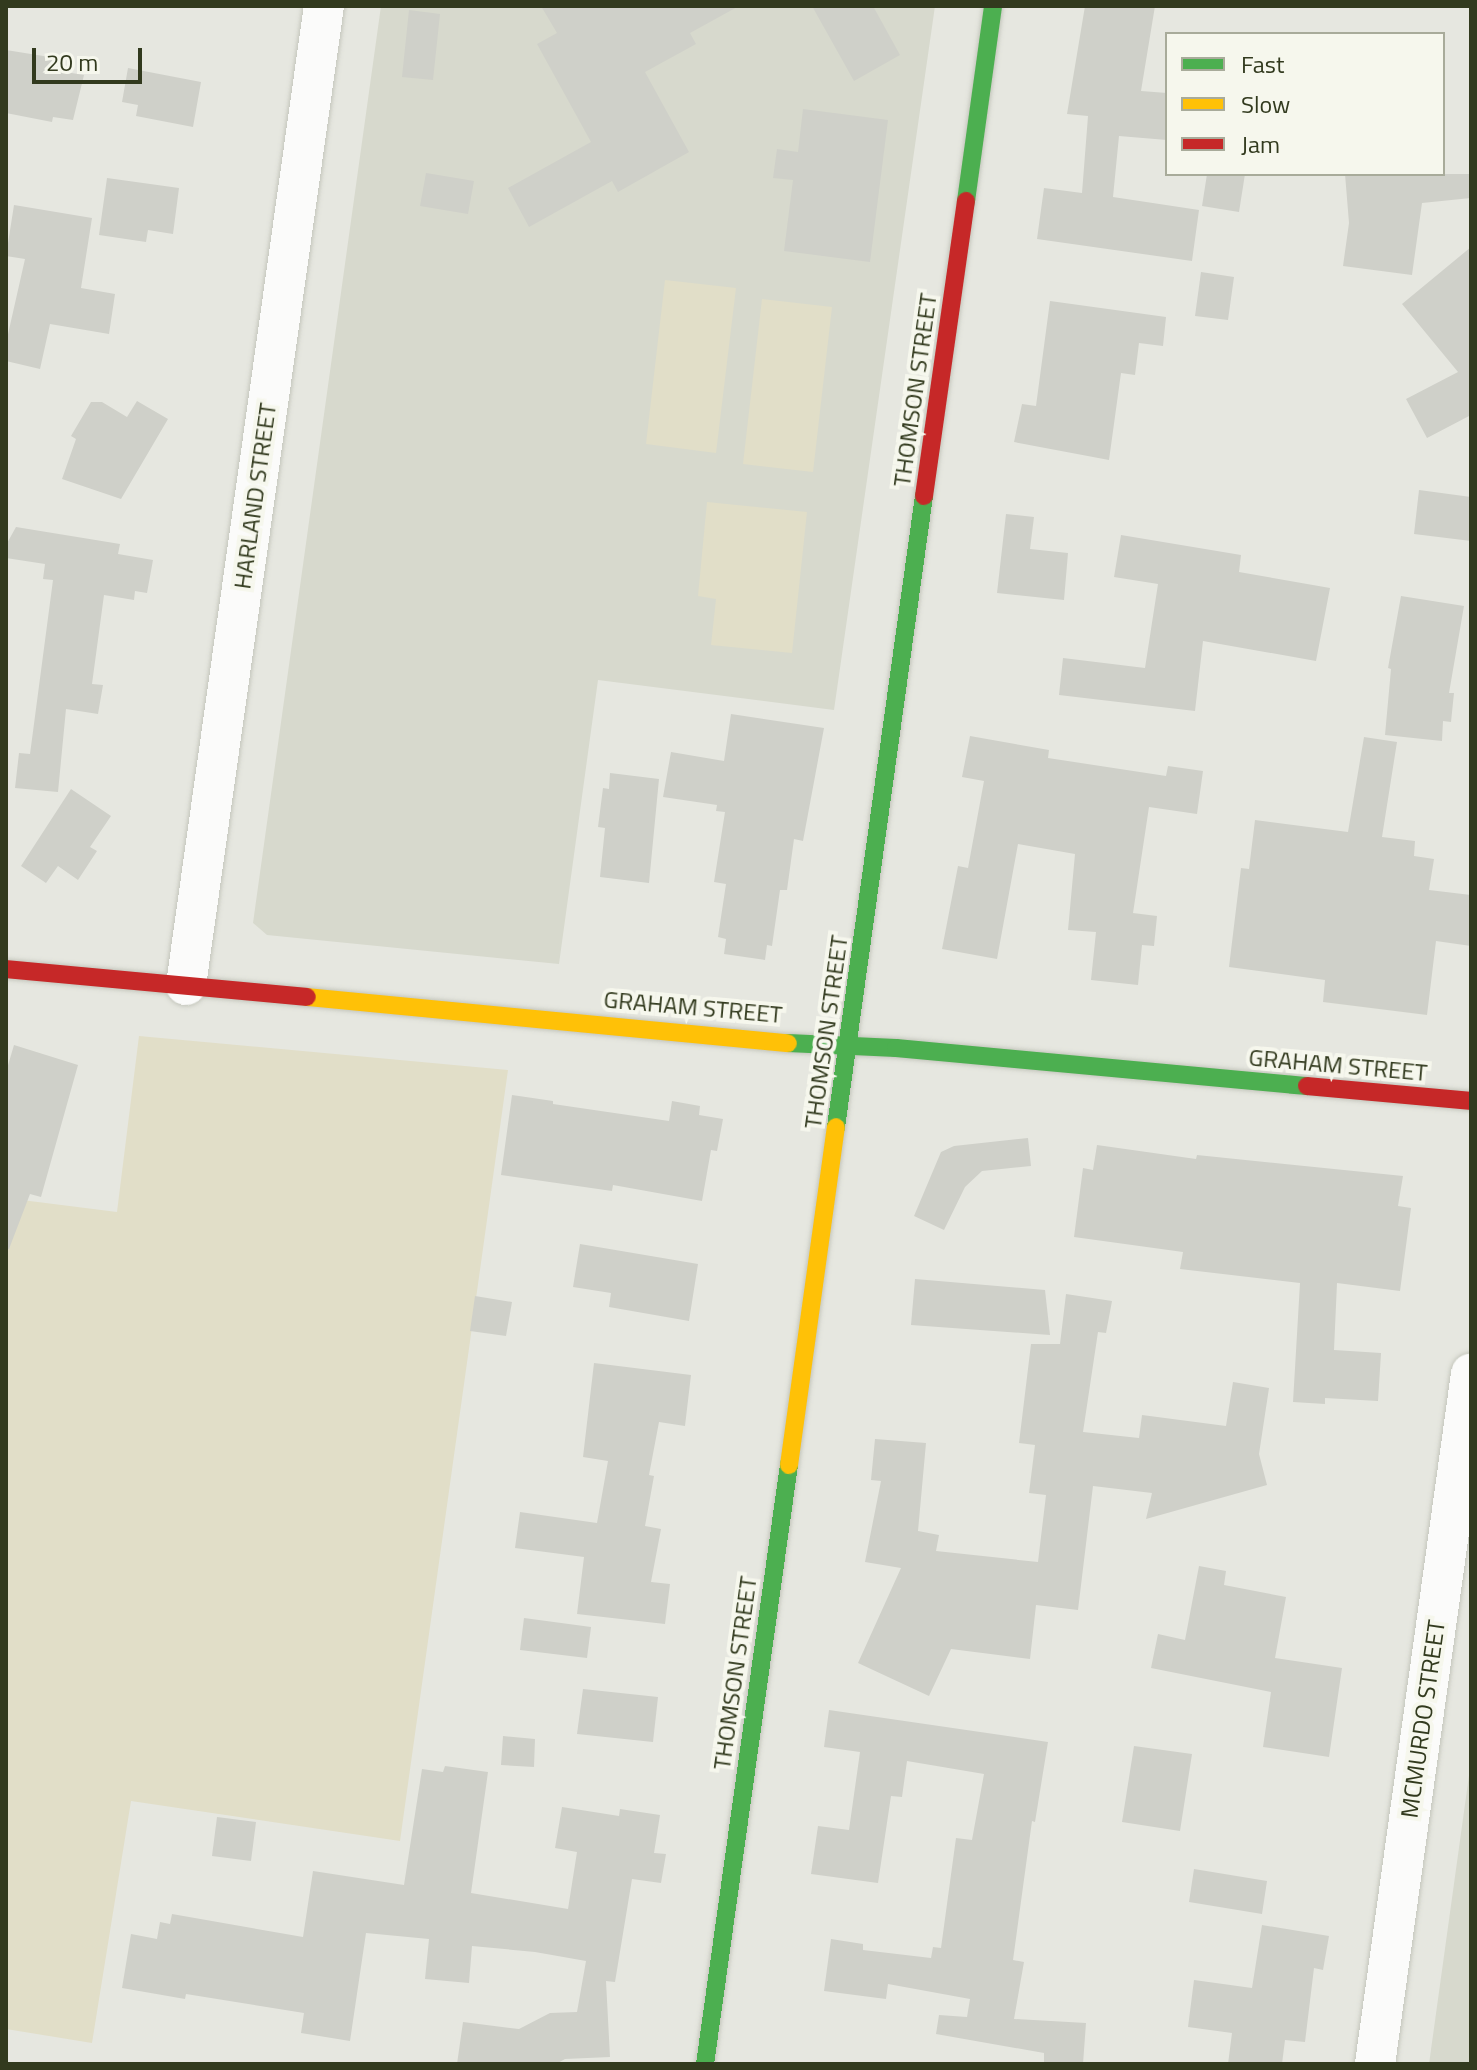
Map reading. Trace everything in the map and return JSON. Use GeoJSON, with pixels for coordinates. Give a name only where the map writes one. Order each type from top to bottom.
{"type":"FeatureCollection","features":[{"type":"Feature","properties":{"kind":"street","name":"HARLAND STREET"},"geometry":{"type":"LineString","coordinates":[[186,985],[324,6]]}},
{"type":"Feature","properties":{"kind":"street","name":"THOMSON STREET"},"geometry":{"type":"LineString","coordinates":[[705,2064],[993,6]]}},
{"type":"Feature","properties":{"kind":"street","name":"GRAHAM STREET"},"geometry":{"type":"LineString","coordinates":[[6,969],[847,1048],[896,1048],[1471,1101]]}},
{"type":"Feature","properties":{"kind":"street","name":"MCMURDO STREET"},"geometry":{"type":"LineString","coordinates":[[1375,2064],[1471,1374]]}},
{"type":"Feature","properties":{"kind":"shaded area"},"geometry":{"type":"Polygon","coordinates":[[[381,6],[935,6],[834,710],[598,680],[559,964],[267,935],[253,923],[381,6]]]}},
{"type":"Feature","properties":{"kind":"shaded area"},"geometry":{"type":"Polygon","coordinates":[[[665,280],[736,288],[716,453],[646,444],[665,280]]]}},
{"type":"Feature","properties":{"kind":"shaded area"},"geometry":{"type":"Polygon","coordinates":[[[762,299],[832,307],[813,472],[743,464],[762,299]]]}},
{"type":"Feature","properties":{"kind":"shaded area"},"geometry":{"type":"Polygon","coordinates":[[[707,502],[807,512],[792,653],[711,645],[716,599],[698,596],[707,502]]]}},
{"type":"Feature","properties":{"kind":"shaded area"},"geometry":{"type":"Polygon","coordinates":[[[139,1036],[508,1070],[400,1841],[131,1801],[92,2043],[6,2029],[6,1198],[117,1212],[139,1036]]]}},
{"type":"Feature","properties":{"kind":"shaded area"},"geometry":{"type":"Polygon","coordinates":[[[1471,1761],[1471,2064],[1429,2064],[1471,1761]]]}},
{"type":"Feature","properties":{"kind":"building"},"geometry":{"type":"Polygon","coordinates":[[[541,6],[739,6],[690,33],[696,44],[645,72],[689,152],[618,192],[612,181],[529,227],[508,188],[591,142],[537,44],[557,33],[541,6]]]}},
{"type":"Feature","properties":{"kind":"building"},"geometry":{"type":"Polygon","coordinates":[[[812,6],[873,6],[900,55],[854,81],[812,6]]]}},
{"type":"Feature","properties":{"kind":"building"},"geometry":{"type":"Polygon","coordinates":[[[1085,6],[1155,6],[1141,91],[1165,93],[1165,140],[1119,136],[1113,197],[1199,210],[1192,261],[1037,239],[1044,188],[1082,193],[1088,116],[1067,114],[1085,6]]]}},
{"type":"Feature","properties":{"kind":"building"},"geometry":{"type":"Polygon","coordinates":[[[409,10],[440,14],[433,80],[402,77],[409,10]]]}},
{"type":"Feature","properties":{"kind":"building"},"geometry":{"type":"Polygon","coordinates":[[[6,50],[62,59],[59,71],[84,75],[73,120],[53,117],[52,122],[6,113],[6,50]]]}},
{"type":"Feature","properties":{"kind":"building"},"geometry":{"type":"Polygon","coordinates":[[[128,68],[201,82],[193,127],[136,116],[138,105],[122,102],[128,68]]]}},
{"type":"Feature","properties":{"kind":"building"},"geometry":{"type":"Polygon","coordinates":[[[803,109],[888,120],[870,262],[784,251],[793,180],[773,178],[777,149],[798,152],[803,109]]]}},
{"type":"Feature","properties":{"kind":"building"},"geometry":{"type":"Polygon","coordinates":[[[426,173],[474,181],[468,214],[420,206],[426,173]]]}},
{"type":"Feature","properties":{"kind":"building"},"geometry":{"type":"Polygon","coordinates":[[[1471,174],[1471,198],[1422,203],[1412,275],[1343,266],[1349,223],[1345,176],[1471,174]]]}},
{"type":"Feature","properties":{"kind":"building"},"geometry":{"type":"Polygon","coordinates":[[[1207,176],[1245,176],[1239,212],[1202,206],[1207,176]]]}},
{"type":"Feature","properties":{"kind":"building"},"geometry":{"type":"Polygon","coordinates":[[[107,178],[179,188],[173,234],[148,230],[146,242],[99,235],[107,178]]]}},
{"type":"Feature","properties":{"kind":"building"},"geometry":{"type":"Polygon","coordinates":[[[14,205],[92,218],[81,288],[115,294],[109,334],[50,324],[40,369],[6,361],[6,343],[25,259],[6,256],[14,205]]]}},
{"type":"Feature","properties":{"kind":"building"},"geometry":{"type":"Polygon","coordinates":[[[1471,247],[1471,415],[1427,438],[1406,399],[1458,372],[1402,304],[1471,247]]]}},
{"type":"Feature","properties":{"kind":"building"},"geometry":{"type":"Polygon","coordinates":[[[1201,272],[1234,277],[1228,320],[1195,316],[1201,272]]]}},
{"type":"Feature","properties":{"kind":"building"},"geometry":{"type":"Polygon","coordinates":[[[1050,301],[1166,317],[1163,346],[1139,343],[1135,375],[1121,373],[1109,460],[1014,442],[1022,404],[1036,406],[1050,301]]]}},
{"type":"Feature","properties":{"kind":"building"},"geometry":{"type":"Polygon","coordinates":[[[137,401],[168,419],[121,499],[62,479],[76,439],[71,436],[91,402],[102,402],[127,417],[137,401]]]}},
{"type":"Feature","properties":{"kind":"building"},"geometry":{"type":"Polygon","coordinates":[[[1419,490],[1471,497],[1471,541],[1414,534],[1419,490]]]}},
{"type":"Feature","properties":{"kind":"building"},"geometry":{"type":"Polygon","coordinates":[[[1006,514],[1034,517],[1030,549],[1068,553],[1064,600],[997,593],[1006,514]]]}},
{"type":"Feature","properties":{"kind":"building"},"geometry":{"type":"Polygon","coordinates":[[[16,527],[120,544],[118,554],[153,560],[147,593],[135,591],[134,600],[104,595],[92,684],[103,685],[98,714],[66,709],[58,792],[15,788],[19,753],[30,754],[53,580],[43,579],[45,564],[6,558],[6,545],[16,527]]]}},
{"type":"Feature","properties":{"kind":"building"},"geometry":{"type":"Polygon","coordinates":[[[1121,535],[1241,555],[1239,572],[1330,588],[1316,661],[1203,641],[1195,711],[1059,695],[1063,658],[1145,668],[1158,584],[1114,577],[1121,535]]]}},
{"type":"Feature","properties":{"kind":"building"},"geometry":{"type":"Polygon","coordinates":[[[1401,596],[1464,606],[1449,693],[1454,693],[1451,722],[1443,721],[1442,741],[1385,735],[1391,669],[1388,668],[1401,596]]]}},
{"type":"Feature","properties":{"kind":"building"},"geometry":{"type":"Polygon","coordinates":[[[731,714],[824,728],[803,841],[794,839],[787,890],[780,890],[772,946],[767,945],[765,960],[724,954],[726,939],[718,937],[726,884],[714,882],[725,812],[716,811],[717,805],[663,797],[671,752],[724,761],[731,714]]]}},
{"type":"Feature","properties":{"kind":"building"},"geometry":{"type":"Polygon","coordinates":[[[970,736],[1049,750],[1048,758],[1166,776],[1168,766],[1203,771],[1197,814],[1149,807],[1133,913],[1157,916],[1154,946],[1142,945],[1138,985],[1091,980],[1096,932],[1068,930],[1075,854],[1018,844],[997,959],[942,949],[958,866],[968,868],[984,781],[962,777],[970,736]]]}},
{"type":"Feature","properties":{"kind":"building"},"geometry":{"type":"Polygon","coordinates":[[[1364,737],[1397,742],[1382,837],[1415,841],[1414,856],[1434,859],[1429,890],[1471,895],[1471,946],[1436,941],[1427,1015],[1323,1002],[1325,980],[1229,967],[1241,868],[1249,869],[1255,820],[1348,832],[1364,737]]]}},
{"type":"Feature","properties":{"kind":"building"},"geometry":{"type":"Polygon","coordinates":[[[610,773],[659,779],[649,883],[600,877],[605,828],[598,827],[603,788],[609,789],[610,773]]]}},
{"type":"Feature","properties":{"kind":"building"},"geometry":{"type":"Polygon","coordinates":[[[71,789],[111,816],[90,847],[97,851],[78,880],[58,866],[46,883],[21,866],[71,789]]]}},
{"type":"Feature","properties":{"kind":"building"},"geometry":{"type":"Polygon","coordinates":[[[14,1045],[78,1065],[41,1197],[30,1194],[9,1249],[6,1248],[6,1072],[14,1045]]]}},
{"type":"Feature","properties":{"kind":"building"},"geometry":{"type":"Polygon","coordinates":[[[512,1095],[669,1121],[672,1101],[700,1106],[699,1115],[723,1119],[717,1151],[711,1150],[702,1201],[613,1185],[612,1191],[501,1175],[512,1095]]]}},
{"type":"Feature","properties":{"kind":"building"},"geometry":{"type":"Polygon","coordinates":[[[1028,1138],[1031,1166],[982,1171],[965,1187],[944,1230],[914,1216],[941,1152],[954,1146],[1028,1138]]]}},
{"type":"Feature","properties":{"kind":"building"},"geometry":{"type":"Polygon","coordinates":[[[1097,1145],[1196,1159],[1197,1155],[1403,1176],[1398,1206],[1411,1208],[1400,1291],[1337,1283],[1334,1350],[1381,1353],[1378,1401],[1325,1398],[1325,1404],[1293,1402],[1300,1283],[1180,1269],[1183,1252],[1074,1237],[1083,1168],[1093,1170],[1097,1145]]]}},
{"type":"Feature","properties":{"kind":"building"},"geometry":{"type":"Polygon","coordinates":[[[580,1244],[698,1264],[689,1321],[609,1307],[611,1293],[573,1287],[580,1244]]]}},
{"type":"Feature","properties":{"kind":"building"},"geometry":{"type":"Polygon","coordinates":[[[915,1279],[1045,1290],[1050,1335],[911,1325],[915,1279]]]}},
{"type":"Feature","properties":{"kind":"building"},"geometry":{"type":"Polygon","coordinates":[[[1066,1294],[1112,1301],[1106,1333],[1098,1332],[1083,1432],[1139,1438],[1142,1415],[1226,1426],[1233,1382],[1269,1388],[1259,1454],[1267,1485],[1146,1519],[1152,1493],[1093,1486],[1078,1610],[1036,1605],[1030,1659],[951,1649],[929,1696],[858,1663],[901,1568],[865,1562],[881,1481],[871,1480],[875,1439],[926,1443],[918,1531],[939,1535],[936,1551],[1038,1562],[1046,1495],[1029,1493],[1035,1445],[1019,1443],[1031,1344],[1060,1344],[1066,1294]]]}},
{"type":"Feature","properties":{"kind":"building"},"geometry":{"type":"Polygon","coordinates":[[[475,1296],[512,1302],[506,1336],[470,1331],[475,1296]]]}},
{"type":"Feature","properties":{"kind":"building"},"geometry":{"type":"Polygon","coordinates":[[[594,1363],[691,1375],[685,1426],[659,1422],[649,1475],[654,1476],[645,1526],[661,1529],[651,1582],[670,1584],[665,1624],[577,1614],[584,1557],[515,1548],[520,1512],[597,1523],[608,1461],[583,1457],[594,1363]]]}},
{"type":"Feature","properties":{"kind":"building"},"geometry":{"type":"Polygon","coordinates":[[[1199,1566],[1226,1571],[1224,1585],[1286,1597],[1275,1658],[1342,1668],[1329,1757],[1263,1747],[1271,1692],[1151,1668],[1158,1634],[1185,1640],[1199,1566]]]}},
{"type":"Feature","properties":{"kind":"building"},"geometry":{"type":"Polygon","coordinates":[[[524,1618],[591,1627],[587,1658],[520,1650],[524,1618]]]}},
{"type":"Feature","properties":{"kind":"building"},"geometry":{"type":"Polygon","coordinates":[[[583,1689],[658,1697],[653,1742],[577,1734],[583,1689]]]}},
{"type":"Feature","properties":{"kind":"building"},"geometry":{"type":"Polygon","coordinates":[[[829,1710],[1048,1742],[1035,1822],[1032,1821],[1013,1960],[1024,1962],[1014,2019],[1086,2023],[1083,2064],[1044,2062],[1044,2053],[936,2034],[939,2015],[967,2017],[970,1999],[888,1984],[886,1999],[824,1991],[831,1939],[863,1944],[863,1950],[931,1958],[933,1947],[941,1948],[956,1838],[972,1840],[984,1774],[907,1761],[902,1797],[891,1796],[878,1883],[811,1874],[818,1826],[849,1830],[860,1752],[824,1747],[829,1710]]]}},
{"type":"Feature","properties":{"kind":"building"},"geometry":{"type":"Polygon","coordinates":[[[503,1736],[535,1739],[534,1767],[501,1765],[503,1736]]]}},
{"type":"Feature","properties":{"kind":"building"},"geometry":{"type":"Polygon","coordinates":[[[1134,1746],[1192,1754],[1180,1831],[1122,1822],[1134,1746]]]}},
{"type":"Feature","properties":{"kind":"building"},"geometry":{"type":"Polygon","coordinates":[[[445,1766],[488,1772],[471,1893],[568,1909],[577,1852],[555,1848],[562,1807],[619,1816],[620,1809],[660,1815],[654,1853],[666,1854],[661,1883],[632,1879],[615,1982],[606,1981],[610,2057],[565,2059],[556,2064],[457,2064],[463,2022],[519,2029],[550,2013],[577,2012],[586,1961],[535,1952],[472,1946],[469,1983],[425,1979],[429,1939],[366,1933],[350,2041],[301,2033],[304,2013],[186,1994],[185,1999],[122,1988],[131,1934],[157,1939],[160,1922],[170,1924],[172,1914],[303,1937],[313,1871],[404,1885],[422,1769],[443,1772],[445,1766]]]}},
{"type":"Feature","properties":{"kind":"building"},"geometry":{"type":"Polygon","coordinates":[[[217,1817],[256,1822],[251,1861],[212,1856],[217,1817]]]}},
{"type":"Feature","properties":{"kind":"building"},"geometry":{"type":"Polygon","coordinates":[[[1194,1869],[1267,1881],[1262,1914],[1189,1902],[1194,1869]]]}},
{"type":"Feature","properties":{"kind":"building"},"geometry":{"type":"Polygon","coordinates":[[[1262,1925],[1329,1936],[1323,1970],[1314,1968],[1305,2042],[1285,2040],[1282,2064],[1228,2064],[1232,2033],[1188,2027],[1194,1980],[1252,1988],[1262,1925]]]}},
{"type":"Feature","properties":{"kind":"traffic: fast"},"geometry":{"type":"LineString","coordinates":[[966,201],[993,6]]}},
{"type":"Feature","properties":{"kind":"traffic: fast"},"geometry":{"type":"LineString","coordinates":[[836,1127],[924,496]]}},
{"type":"Feature","properties":{"kind":"traffic: fast"},"geometry":{"type":"LineString","coordinates":[[788,1043],[896,1048],[1307,1086]]}},
{"type":"Feature","properties":{"kind":"traffic: fast"},"geometry":{"type":"LineString","coordinates":[[705,2064],[789,1465]]}},
{"type":"Feature","properties":{"kind":"traffic: slow"},"geometry":{"type":"LineString","coordinates":[[307,997],[788,1043]]}},
{"type":"Feature","properties":{"kind":"traffic: slow"},"geometry":{"type":"LineString","coordinates":[[789,1465],[836,1127]]}},
{"type":"Feature","properties":{"kind":"traffic: jam"},"geometry":{"type":"LineString","coordinates":[[924,496],[966,201]]}},
{"type":"Feature","properties":{"kind":"traffic: jam"},"geometry":{"type":"LineString","coordinates":[[6,969],[307,997]]}},
{"type":"Feature","properties":{"kind":"traffic: jam"},"geometry":{"type":"LineString","coordinates":[[1307,1086],[1471,1101]]}}]}
